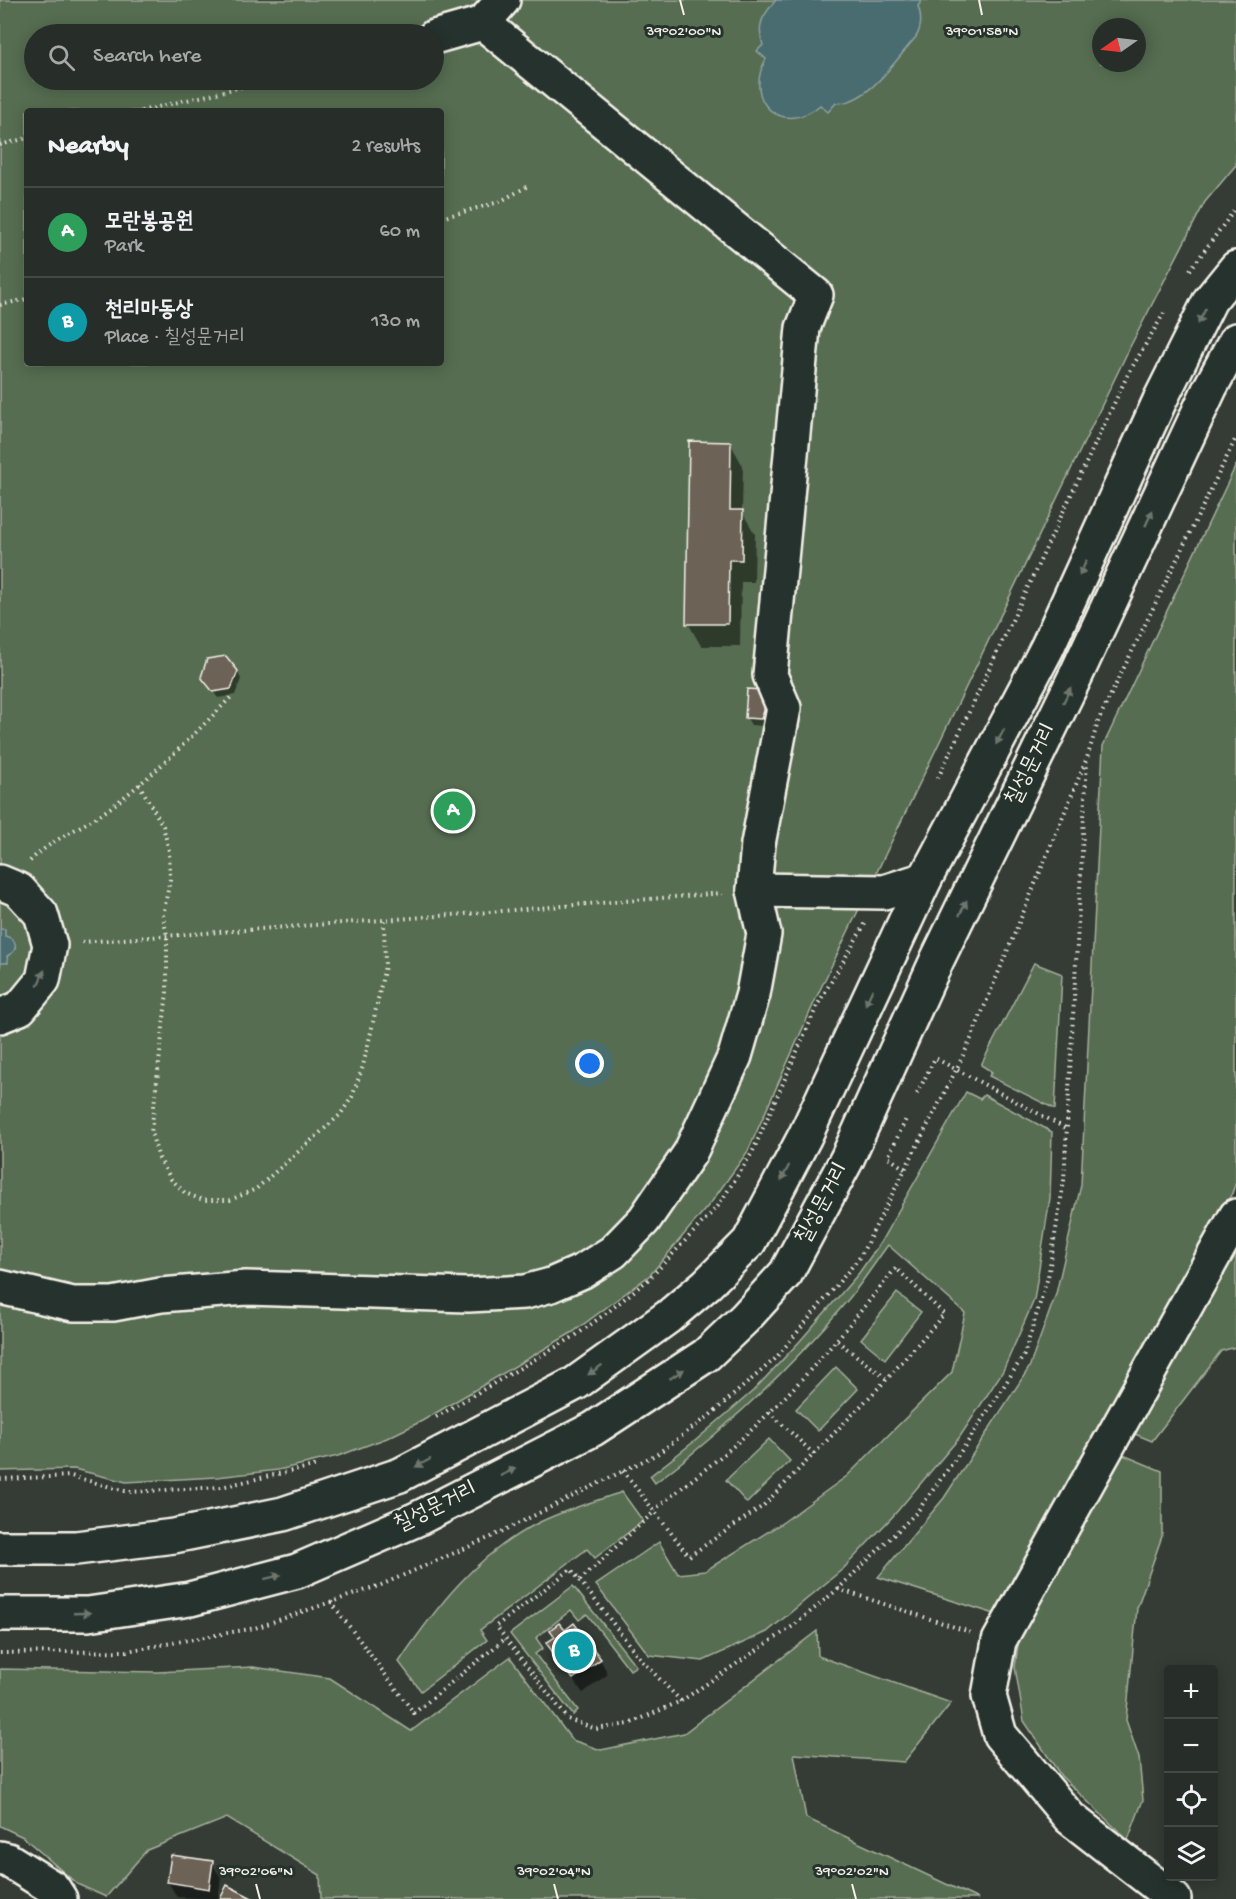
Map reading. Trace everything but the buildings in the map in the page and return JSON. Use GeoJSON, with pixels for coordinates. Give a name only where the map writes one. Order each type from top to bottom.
{"type":"FeatureCollection","features":[{"type":"Feature","properties":{"kind":"main road"},"geometry":{"type":"LineString","coordinates":[[3,1279],[73,1304],[113,1304],[161,1295],[246,1288],[468,1295],[525,1292],[551,1285],[583,1271],[613,1252],[644,1220],[690,1153],[735,1056],[753,994],[764,934],[754,890],[758,844],[784,708],[770,675],[803,328],[816,296],[493,11],[444,33]]}},
{"type":"Feature","properties":{"kind":"main road","name":"칠성문거리"},"geometry":{"type":"LineString","coordinates":[[0,1548],[76,1548],[174,1536],[283,1514],[400,1475],[576,1383],[668,1317],[707,1284],[749,1242],[805,1136],[925,879],[1047,648],[1166,388],[1210,300],[1236,268]]}},
{"type":"Feature","properties":{"kind":"main road","name":"칠성문거리"},"geometry":{"type":"LineString","coordinates":[[0,1614],[88,1614],[190,1599],[297,1571],[417,1519],[593,1429],[706,1355],[745,1318],[786,1273],[847,1159],[937,960],[1077,673],[1210,388],[1236,340]]}},
{"type":"Feature","properties":{"kind":"main road"},"geometry":{"type":"LineString","coordinates":[[754,890],[884,892],[925,879]]}},
{"type":"Feature","properties":{"kind":"main road"},"geometry":{"type":"LineString","coordinates":[[0,1016],[20,1008],[43,980],[50,945],[41,914],[19,890],[3,884]]}},
{"type":"Feature","properties":{"kind":"main road"},"geometry":{"type":"LineString","coordinates":[[1174,1899],[1070,1818],[1000,1735],[988,1695],[999,1641],[1236,1216]]}},
{"type":"Feature","properties":{"kind":"main road"},"geometry":{"type":"LineString","coordinates":[[0,1858],[8,1860],[53,1888],[60,1899]]}},
{"type":"Feature","properties":{"kind":"path"},"geometry":{"type":"LineString","coordinates":[[154,108],[229,90]]}},
{"type":"Feature","properties":{"kind":"path"},"geometry":{"type":"LineString","coordinates":[[0,145],[24,139]]}},
{"type":"Feature","properties":{"kind":"path"},"geometry":{"type":"LineString","coordinates":[[444,217],[499,202],[528,186]]}},
{"type":"Feature","properties":{"kind":"path"},"geometry":{"type":"LineString","coordinates":[[0,304],[24,300]]}},
{"type":"Feature","properties":{"kind":"path"},"geometry":{"type":"LineString","coordinates":[[681,1701],[642,1661],[571,1569],[496,1626],[568,1719],[596,1729],[629,1724],[681,1701],[793,1626],[838,1589],[917,1512],[969,1440],[1024,1355],[1048,1277],[1064,1181],[1087,758],[1099,719],[1236,438]]}},
{"type":"Feature","properties":{"kind":"path"},"geometry":{"type":"LineString","coordinates":[[3,884],[42,849],[110,808],[139,784],[232,696]]}},
{"type":"Feature","properties":{"kind":"path"},"geometry":{"type":"LineString","coordinates":[[139,784],[163,826],[169,851],[170,879],[163,916],[166,936],[167,992],[151,1132],[159,1158],[171,1179],[186,1193],[203,1200],[230,1200],[256,1189],[340,1115],[352,1097],[363,1066],[385,966],[384,921]]}},
{"type":"Feature","properties":{"kind":"path"},"geometry":{"type":"LineString","coordinates":[[75,943],[384,921],[754,890]]}},
{"type":"Feature","properties":{"kind":"path"},"geometry":{"type":"LineString","coordinates":[[818,1004],[828,1010]]}},
{"type":"Feature","properties":{"kind":"path"},"geometry":{"type":"LineString","coordinates":[[918,1094],[935,1058],[1067,1129]]}},
{"type":"Feature","properties":{"kind":"path"},"geometry":{"type":"LineString","coordinates":[[776,1097],[784,1102]]}},
{"type":"Feature","properties":{"kind":"path"},"geometry":{"type":"LineString","coordinates":[[906,1169],[888,1157],[907,1117]]}},
{"type":"Feature","properties":{"kind":"path"},"geometry":{"type":"LineString","coordinates":[[580,1580],[655,1511],[740,1440],[769,1412],[837,1341],[896,1268],[944,1314],[887,1379],[763,1506],[689,1556],[655,1511],[623,1471]]}},
{"type":"Feature","properties":{"kind":"path"},"geometry":{"type":"LineString","coordinates":[[837,1341],[887,1379]]}},
{"type":"Feature","properties":{"kind":"path"},"geometry":{"type":"LineString","coordinates":[[769,1412],[813,1454]]}},
{"type":"Feature","properties":{"kind":"path"},"geometry":{"type":"LineString","coordinates":[[838,1589],[999,1641]]}},
{"type":"Feature","properties":{"kind":"path"},"geometry":{"type":"LineString","coordinates":[[331,1602],[414,1713],[506,1638]]}},
{"type":"Feature","properties":{"kind":"green space"},"geometry":{"type":"Polygon","coordinates":[[[0,0],[1236,0],[1236,165],[1205,202],[1130,347],[818,994],[748,1151],[713,1200],[650,1275],[573,1332],[422,1421],[387,1438],[338,1456],[278,1470],[217,1477],[126,1482],[74,1469],[0,1471],[0,0]]]}},
{"type":"Feature","properties":{"kind":"green space"},"geometry":{"type":"Polygon","coordinates":[[[1236,465],[1236,1182],[1222,1221],[1206,1235],[1188,1277],[1075,1478],[995,1614],[878,1577],[944,1498],[1029,1368],[1056,1294],[1081,1185],[1103,746],[1236,465]]]}},
{"type":"Feature","properties":{"kind":"green space"},"geometry":{"type":"Polygon","coordinates":[[[1034,963],[1062,974],[1055,1109],[989,1076],[992,1072],[981,1065],[1034,963]]]}},
{"type":"Feature","properties":{"kind":"green space"},"geometry":{"type":"Polygon","coordinates":[[[966,1092],[980,1099],[984,1095],[1052,1132],[1050,1198],[1034,1300],[1003,1371],[959,1438],[894,1515],[844,1568],[767,1632],[703,1661],[649,1655],[596,1585],[659,1542],[678,1574],[705,1571],[782,1523],[847,1476],[952,1372],[965,1313],[888,1245],[852,1294],[780,1374],[732,1420],[655,1483],[650,1476],[753,1391],[859,1273],[880,1243],[966,1092]]]}},
{"type":"Feature","properties":{"kind":"green space"},"geometry":{"type":"Polygon","coordinates":[[[1236,1238],[1236,1347],[1221,1351],[1152,1441],[1125,1430],[1236,1238]]]}},
{"type":"Feature","properties":{"kind":"green space"},"geometry":{"type":"Polygon","coordinates":[[[897,1293],[921,1312],[885,1359],[861,1339],[897,1293]]]}},
{"type":"Feature","properties":{"kind":"green space"},"geometry":{"type":"Polygon","coordinates":[[[836,1367],[858,1389],[818,1431],[796,1409],[836,1367]]]}},
{"type":"Feature","properties":{"kind":"green space"},"geometry":{"type":"Polygon","coordinates":[[[769,1439],[790,1461],[747,1503],[726,1480],[769,1439]]]}},
{"type":"Feature","properties":{"kind":"green space"},"geometry":{"type":"Polygon","coordinates":[[[1116,1452],[1162,1471],[1162,1536],[1137,1608],[1126,1720],[1139,1758],[1143,1800],[1128,1840],[1061,1776],[1024,1721],[1015,1667],[1019,1638],[1116,1452]]]}},
{"type":"Feature","properties":{"kind":"green space"},"geometry":{"type":"Polygon","coordinates":[[[622,1492],[643,1521],[595,1558],[587,1549],[480,1630],[487,1640],[421,1691],[399,1662],[443,1602],[476,1567],[494,1551],[536,1524],[567,1510],[622,1492]]]}},
{"type":"Feature","properties":{"kind":"green space"},"geometry":{"type":"Polygon","coordinates":[[[573,1586],[636,1666],[630,1670],[587,1614],[579,1620],[571,1610],[536,1638],[543,1648],[535,1654],[578,1710],[573,1715],[510,1634],[573,1586]]]}},
{"type":"Feature","properties":{"kind":"green space"},"geometry":{"type":"Polygon","coordinates":[[[817,1631],[818,1656],[951,1703],[904,1762],[794,1754],[806,1818],[978,1899],[321,1899],[320,1875],[227,1818],[147,1850],[106,1897],[77,1884],[23,1837],[0,1826],[0,1669],[157,1672],[253,1667],[330,1678],[411,1731],[510,1657],[572,1740],[601,1750],[684,1733],[817,1631]]]}},
{"type":"Feature","properties":{"kind":"water"},"geometry":{"type":"Polygon","coordinates":[[[776,0],[922,0],[918,6],[920,26],[916,37],[891,68],[860,96],[836,103],[828,112],[820,105],[806,114],[793,117],[780,116],[770,110],[763,101],[759,89],[760,75],[766,59],[757,51],[763,45],[760,32],[762,21],[776,0]]]}},
{"type":"Feature","properties":{"kind":"water"},"geometry":{"type":"Polygon","coordinates":[[[0,929],[5,929],[5,936],[15,942],[15,948],[7,956],[8,963],[1,963],[0,969],[0,929]]]}},
{"type":"Feature","properties":{"kind":"place","name":"모란봉공원"},"geometry":{"type":"Point","coordinates":[453,811]}},
{"type":"Feature","properties":{"kind":"place","name":"천리마동상"},"geometry":{"type":"Point","coordinates":[574,1651]}}]}
